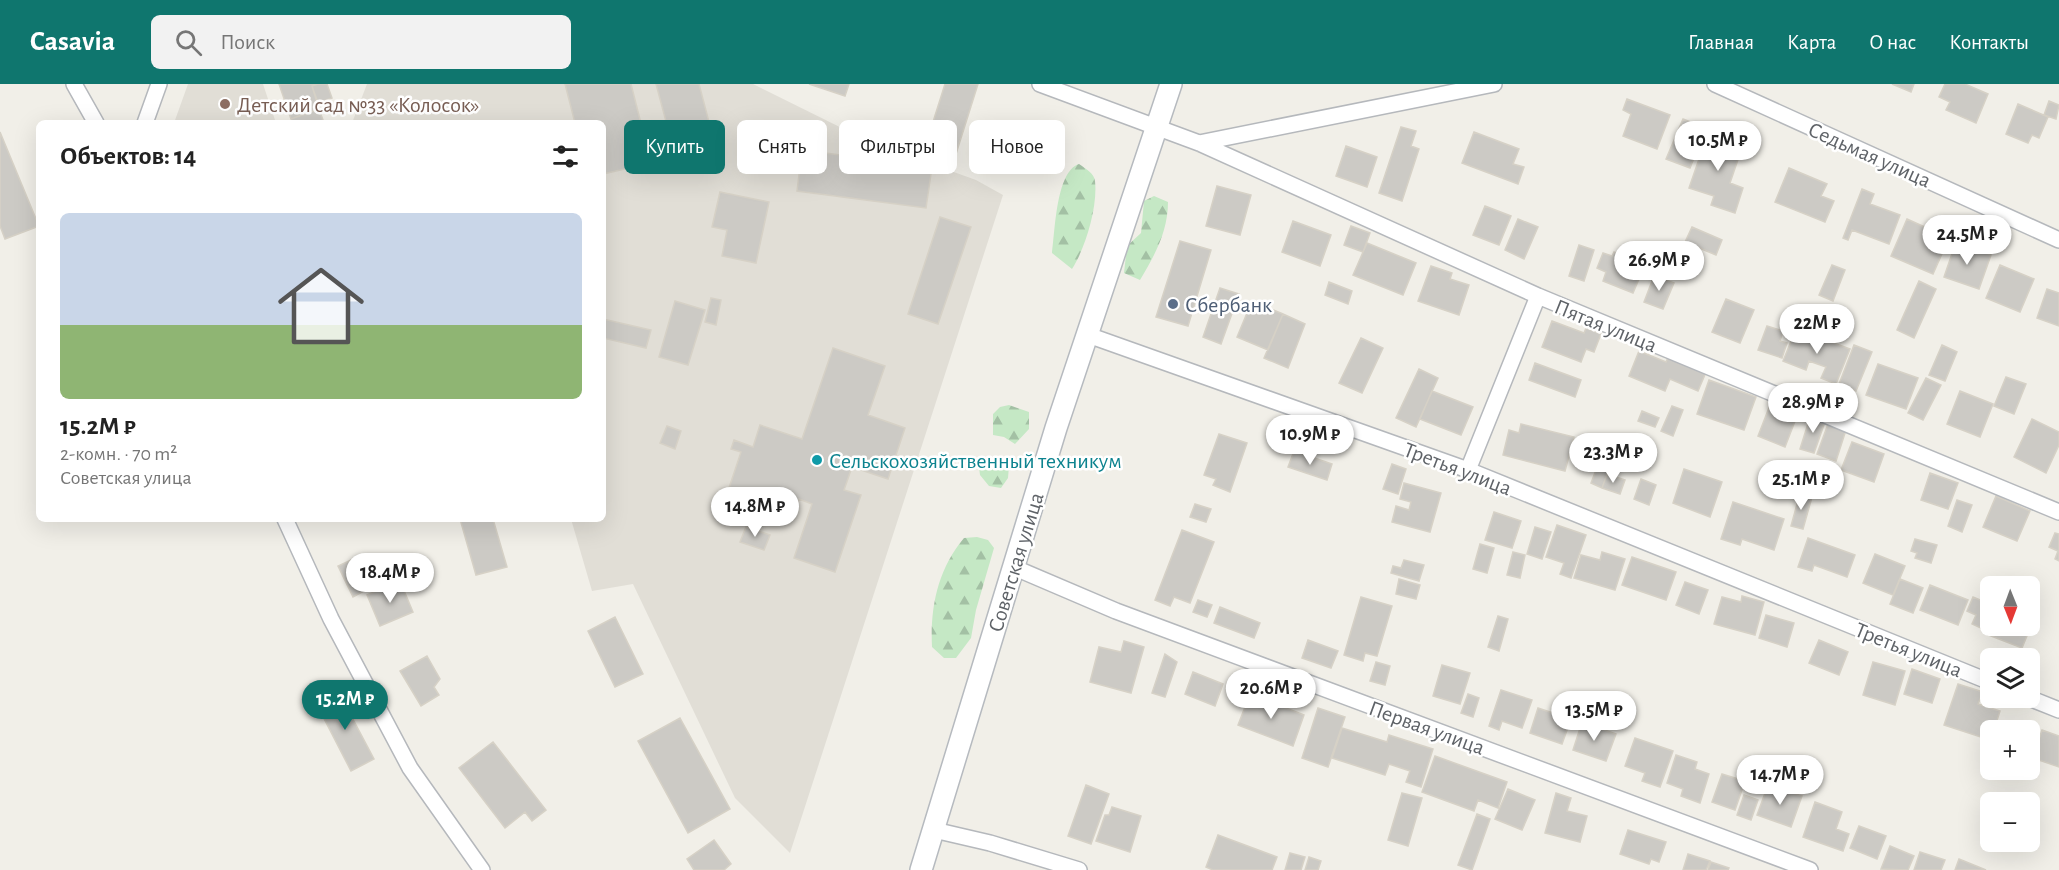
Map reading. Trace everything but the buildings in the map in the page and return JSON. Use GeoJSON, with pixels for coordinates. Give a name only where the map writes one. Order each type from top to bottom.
{"type":"FeatureCollection","features":[{"type":"Feature","properties":{"kind":"main road","name":"Советская улица"},"geometry":{"type":"LineString","coordinates":[[921,870],[1013,567],[1171,84]]}},
{"type":"Feature","properties":{"kind":"street"},"geometry":{"type":"LineString","coordinates":[[74,84],[94,120]]}},
{"type":"Feature","properties":{"kind":"street"},"geometry":{"type":"LineString","coordinates":[[146,120],[159,84]]}},
{"type":"Feature","properties":{"kind":"street","name":"Пятая улица"},"geometry":{"type":"LineString","coordinates":[[1040,84],[1199,143],[1538,296],[2059,512]]}},
{"type":"Feature","properties":{"kind":"street"},"geometry":{"type":"LineString","coordinates":[[1199,143],[1494,84]]}},
{"type":"Feature","properties":{"kind":"street","name":"Седьмая улица"},"geometry":{"type":"LineString","coordinates":[[1715,84],[2059,240]]}},
{"type":"Feature","properties":{"kind":"street"},"geometry":{"type":"LineString","coordinates":[[1468,470],[1538,296]]}},
{"type":"Feature","properties":{"kind":"street","name":"Третья улица"},"geometry":{"type":"LineString","coordinates":[[1088,334],[1468,470],[1980,678]]}},
{"type":"Feature","properties":{"kind":"street"},"geometry":{"type":"LineString","coordinates":[[286,522],[331,619],[410,768],[482,870]]}},
{"type":"Feature","properties":{"kind":"street","name":"Первая улица"},"geometry":{"type":"LineString","coordinates":[[1013,567],[1116,611],[1810,870]]}},
{"type":"Feature","properties":{"kind":"street"},"geometry":{"type":"LineString","coordinates":[[2040,702],[2059,710]]}},
{"type":"Feature","properties":{"kind":"street"},"geometry":{"type":"LineString","coordinates":[[934,830],[990,843],[1079,870]]}},
{"type":"Feature","properties":{"kind":"shaded area","name":"Детский сад №33 «Колосок»"},"geometry":{"type":"Polygon","coordinates":[[[188,84],[263,84],[275,120],[175,120],[188,84]]]}},
{"type":"Feature","properties":{"kind":"shaded area"},"geometry":{"type":"Polygon","coordinates":[[[367,84],[753,84],[826,120],[737,120],[737,174],[827,174],[827,121],[839,127],[839,174],[957,173],[976,180],[1003,195],[790,853],[735,798],[633,584],[592,591],[572,522],[606,522],[606,120],[353,120],[367,84]]]}},
{"type":"Feature","properties":{"kind":"green space"},"geometry":{"type":"Polygon","coordinates":[[[1079,164],[1093,176],[1095,191],[1090,227],[1072,269],[1052,253],[1061,190],[1071,169],[1079,164]]]}},
{"type":"Feature","properties":{"kind":"green space"},"geometry":{"type":"Polygon","coordinates":[[[1154,196],[1168,202],[1166,223],[1155,252],[1140,280],[1124,273],[1127,246],[1141,233],[1144,201],[1154,196]]]}},
{"type":"Feature","properties":{"kind":"green space"},"geometry":{"type":"Polygon","coordinates":[[[1009,405],[1029,412],[1029,429],[1015,444],[1004,437],[993,435],[993,414],[1000,407],[1009,405]]]}},
{"type":"Feature","properties":{"kind":"green space"},"geometry":{"type":"Polygon","coordinates":[[[978,460],[993,460],[1009,466],[1008,478],[1001,488],[989,486],[980,475],[978,460]]]}},
{"type":"Feature","properties":{"kind":"green space"},"geometry":{"type":"Polygon","coordinates":[[[977,537],[988,540],[994,548],[976,610],[971,638],[956,658],[944,658],[932,647],[934,603],[942,576],[955,550],[964,538],[977,537]]]}},
{"type":"Feature","properties":{"kind":"place","name":"Детский сад №33 «Колосок»"},"geometry":{"type":"Point","coordinates":[225,104]}},
{"type":"Feature","properties":{"kind":"place","name":"Сбербанк"},"geometry":{"type":"Point","coordinates":[1173,304]}},
{"type":"Feature","properties":{"kind":"place","name":"Сельскохозяйственный техникум"},"geometry":{"type":"Point","coordinates":[817,460]}}]}
